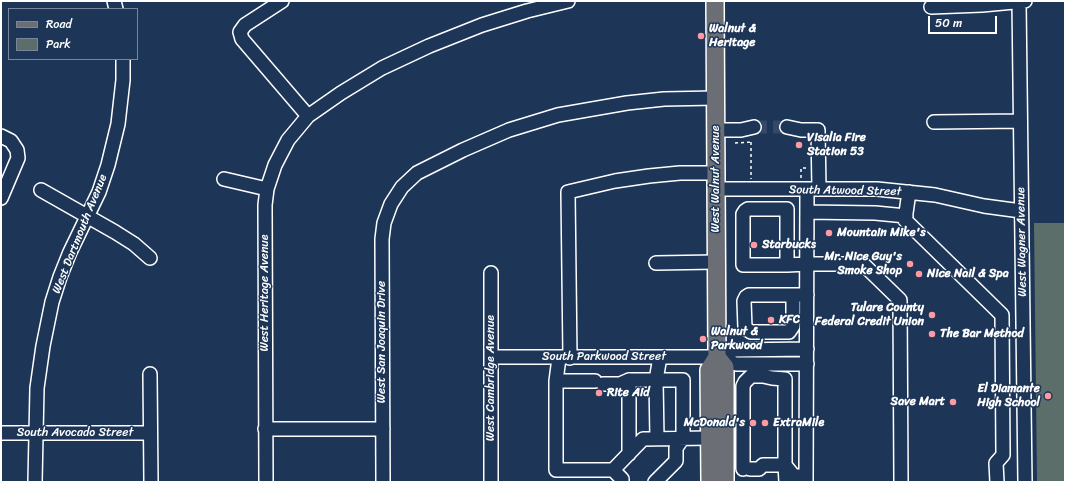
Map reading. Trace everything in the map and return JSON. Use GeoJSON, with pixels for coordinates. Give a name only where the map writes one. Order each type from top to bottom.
{"type":"FeatureCollection","features":[{"type":"Feature","properties":{"kind":"main road","name":"West Walnut Avenue"},"geometry":{"type":"LineString","coordinates":[[710,482],[709,370],[717,357],[715,1]]}},
{"type":"Feature","properties":{"kind":"main road","name":"West Walnut Avenue"},"geometry":{"type":"LineString","coordinates":[[717,357],[725,367],[725,476]]}},
{"type":"Feature","properties":{"kind":"street"},"geometry":{"type":"LineString","coordinates":[[282,1],[245,25],[240,32],[242,39],[308,116]]}},
{"type":"Feature","properties":{"kind":"street","name":"West Heritage Avenue"},"geometry":{"type":"LineString","coordinates":[[266,482],[265,240],[267,189],[275,165],[288,140],[308,116],[341,93],[382,68],[429,46],[482,25],[568,1]]}},
{"type":"Feature","properties":{"kind":"street"},"geometry":{"type":"LineString","coordinates":[[931,7],[1022,2]]}},
{"type":"Feature","properties":{"kind":"street","name":"West Wagner Avenue"},"geometry":{"type":"LineString","coordinates":[[1022,2],[1020,121],[1025,482]]}},
{"type":"Feature","properties":{"kind":"street","name":"West Dartmouth Avenue"},"geometry":{"type":"LineString","coordinates":[[35,482],[37,388],[43,346],[52,302],[67,259],[99,192],[108,165],[118,124],[123,80],[123,60]]}},
{"type":"Feature","properties":{"kind":"street","name":"West San Joaquin Drive"},"geometry":{"type":"LineString","coordinates":[[382,482],[382,239],[384,223],[391,204],[402,187],[417,173],[463,150],[509,130],[558,115],[606,106],[664,99],[715,98]]}},
{"type":"Feature","properties":{"kind":"street"},"geometry":{"type":"LineString","coordinates":[[934,122],[1020,121]]}},
{"type":"Feature","properties":{"kind":"street"},"geometry":{"type":"LineString","coordinates":[[716,130],[751,135]]}},
{"type":"Feature","properties":{"kind":"street"},"geometry":{"type":"LineString","coordinates":[[786,465],[794,476],[806,479],[806,212],[818,130],[787,130]]}},
{"type":"Feature","properties":{"kind":"street"},"geometry":{"type":"LineString","coordinates":[[1,136],[11,141],[17,150],[18,158],[1,198]]}},
{"type":"Feature","properties":{"kind":"street","name":"South Atwood Street"},"geometry":{"type":"LineString","coordinates":[[564,358],[568,192],[614,181],[680,173],[716,181],[909,192],[984,206],[1021,211]]}},
{"type":"Feature","properties":{"kind":"street"},"geometry":{"type":"LineString","coordinates":[[224,179],[267,189]]}},
{"type":"Feature","properties":{"kind":"street"},"geometry":{"type":"LineString","coordinates":[[41,190],[134,244],[150,258]]}},
{"type":"Feature","properties":{"kind":"street"},"geometry":{"type":"LineString","coordinates":[[909,192],[905,220],[1002,315],[1003,455],[996,463],[996,482]]}},
{"type":"Feature","properties":{"kind":"street"},"geometry":{"type":"LineString","coordinates":[[787,265],[787,209],[748,209],[745,211],[743,214],[743,265],[787,265],[807,264],[863,264],[900,300],[902,482]]}},
{"type":"Feature","properties":{"kind":"street"},"geometry":{"type":"LineString","coordinates":[[806,212],[875,213],[906,216]]}},
{"type":"Feature","properties":{"kind":"street"},"geometry":{"type":"LineString","coordinates":[[656,263],[716,262]]}},
{"type":"Feature","properties":{"kind":"street","name":"West Cambridge Avenue"},"geometry":{"type":"LineString","coordinates":[[491,273],[491,482]]}},
{"type":"Feature","properties":{"kind":"street"},"geometry":{"type":"LineString","coordinates":[[792,295],[792,330],[786,333],[752,332],[745,328],[744,302],[746,297],[749,295],[792,295],[807,295]]}},
{"type":"Feature","properties":{"kind":"street"},"geometry":{"type":"LineString","coordinates":[[717,357],[735,350],[807,349]]}},
{"type":"Feature","properties":{"kind":"street","name":"South Parkwood Street"},"geometry":{"type":"LineString","coordinates":[[492,357],[717,357]]}},
{"type":"Feature","properties":{"kind":"street"},"geometry":{"type":"LineString","coordinates":[[657,439],[656,380],[660,357]]}},
{"type":"Feature","properties":{"kind":"street"},"geometry":{"type":"LineString","coordinates":[[717,357],[736,364],[807,364]]}},
{"type":"Feature","properties":{"kind":"street"},"geometry":{"type":"LineString","coordinates":[[564,358],[556,381],[556,470],[583,476],[614,470],[643,439],[710,438]]}},
{"type":"Feature","properties":{"kind":"street"},"geometry":{"type":"LineString","coordinates":[[150,374],[151,482]]}},
{"type":"Feature","properties":{"kind":"street"},"geometry":{"type":"LineString","coordinates":[[748,474],[743,393],[743,386],[745,382],[752,376],[763,376],[786,383],[807,383]]}},
{"type":"Feature","properties":{"kind":"street"},"geometry":{"type":"LineString","coordinates":[[556,381],[620,384],[629,380],[683,380],[683,438],[676,448],[676,461],[654,482]]}},
{"type":"Feature","properties":{"kind":"street"},"geometry":{"type":"LineString","coordinates":[[629,380],[629,454]]}},
{"type":"Feature","properties":{"kind":"street"},"geometry":{"type":"LineString","coordinates":[[786,383],[786,482]]}},
{"type":"Feature","properties":{"kind":"street"},"geometry":{"type":"LineString","coordinates":[[265,429],[383,429]]}},
{"type":"Feature","properties":{"kind":"street","name":"South Avocado Street"},"geometry":{"type":"LineString","coordinates":[[1,433],[150,433]]}},
{"type":"Feature","properties":{"kind":"street"},"geometry":{"type":"LineString","coordinates":[[1003,455],[1024,455]]}},
{"type":"Feature","properties":{"kind":"street"},"geometry":{"type":"LineString","coordinates":[[725,476],[748,474],[759,469],[763,465],[786,465]]}},
{"type":"Feature","properties":{"kind":"street"},"geometry":{"type":"LineString","coordinates":[[614,470],[622,479],[622,482]]}},
{"type":"Feature","properties":{"kind":"path"},"geometry":{"type":"LineString","coordinates":[[735,143],[751,135],[751,179]]}},
{"type":"Feature","properties":{"kind":"path"},"geometry":{"type":"LineString","coordinates":[[803,168],[801,168],[809,186]]}},
{"type":"Feature","properties":{"kind":"green space","name":"El Diamante High School"},"geometry":{"type":"Polygon","coordinates":[[[1034,223],[1065,223],[1065,482],[1037,482],[1034,223]]]}},
{"type":"Feature","properties":{"kind":"tunnel"},"geometry":{"type":"LineString","coordinates":[[754,127],[787,127]]}},
{"type":"Feature","properties":{"kind":"place","name":"Walnut & Heritage"},"geometry":{"type":"Point","coordinates":[701,36]}},
{"type":"Feature","properties":{"kind":"place","name":"Visalia Fire Station 53"},"geometry":{"type":"Point","coordinates":[799,145]}},
{"type":"Feature","properties":{"kind":"place","name":"Mountain Mike's"},"geometry":{"type":"Point","coordinates":[829,233]}},
{"type":"Feature","properties":{"kind":"place","name":"Starbucks"},"geometry":{"type":"Point","coordinates":[754,245]}},
{"type":"Feature","properties":{"kind":"place","name":"Mr. Nice Guy's Smoke Shop"},"geometry":{"type":"Point","coordinates":[910,264]}},
{"type":"Feature","properties":{"kind":"place","name":"Nice Nail & Spa"},"geometry":{"type":"Point","coordinates":[919,274]}},
{"type":"Feature","properties":{"kind":"place","name":"Tulare County Federal Credit Union"},"geometry":{"type":"Point","coordinates":[932,315]}},
{"type":"Feature","properties":{"kind":"place","name":"KFC"},"geometry":{"type":"Point","coordinates":[771,320]}},
{"type":"Feature","properties":{"kind":"place","name":"The Bar Method"},"geometry":{"type":"Point","coordinates":[932,334]}},
{"type":"Feature","properties":{"kind":"place","name":"Walnut & Parkwood"},"geometry":{"type":"Point","coordinates":[703,339]}},
{"type":"Feature","properties":{"kind":"place","name":"Rite Aid"},"geometry":{"type":"Point","coordinates":[599,393]}},
{"type":"Feature","properties":{"kind":"place","name":"El Diamante High School"},"geometry":{"type":"Point","coordinates":[1048,396]}},
{"type":"Feature","properties":{"kind":"place","name":"Save Mart"},"geometry":{"type":"Point","coordinates":[953,402]}},
{"type":"Feature","properties":{"kind":"place","name":"McDonald's"},"geometry":{"type":"Point","coordinates":[753,423]}},
{"type":"Feature","properties":{"kind":"place","name":"ExtraMile"},"geometry":{"type":"Point","coordinates":[765,423]}}]}
